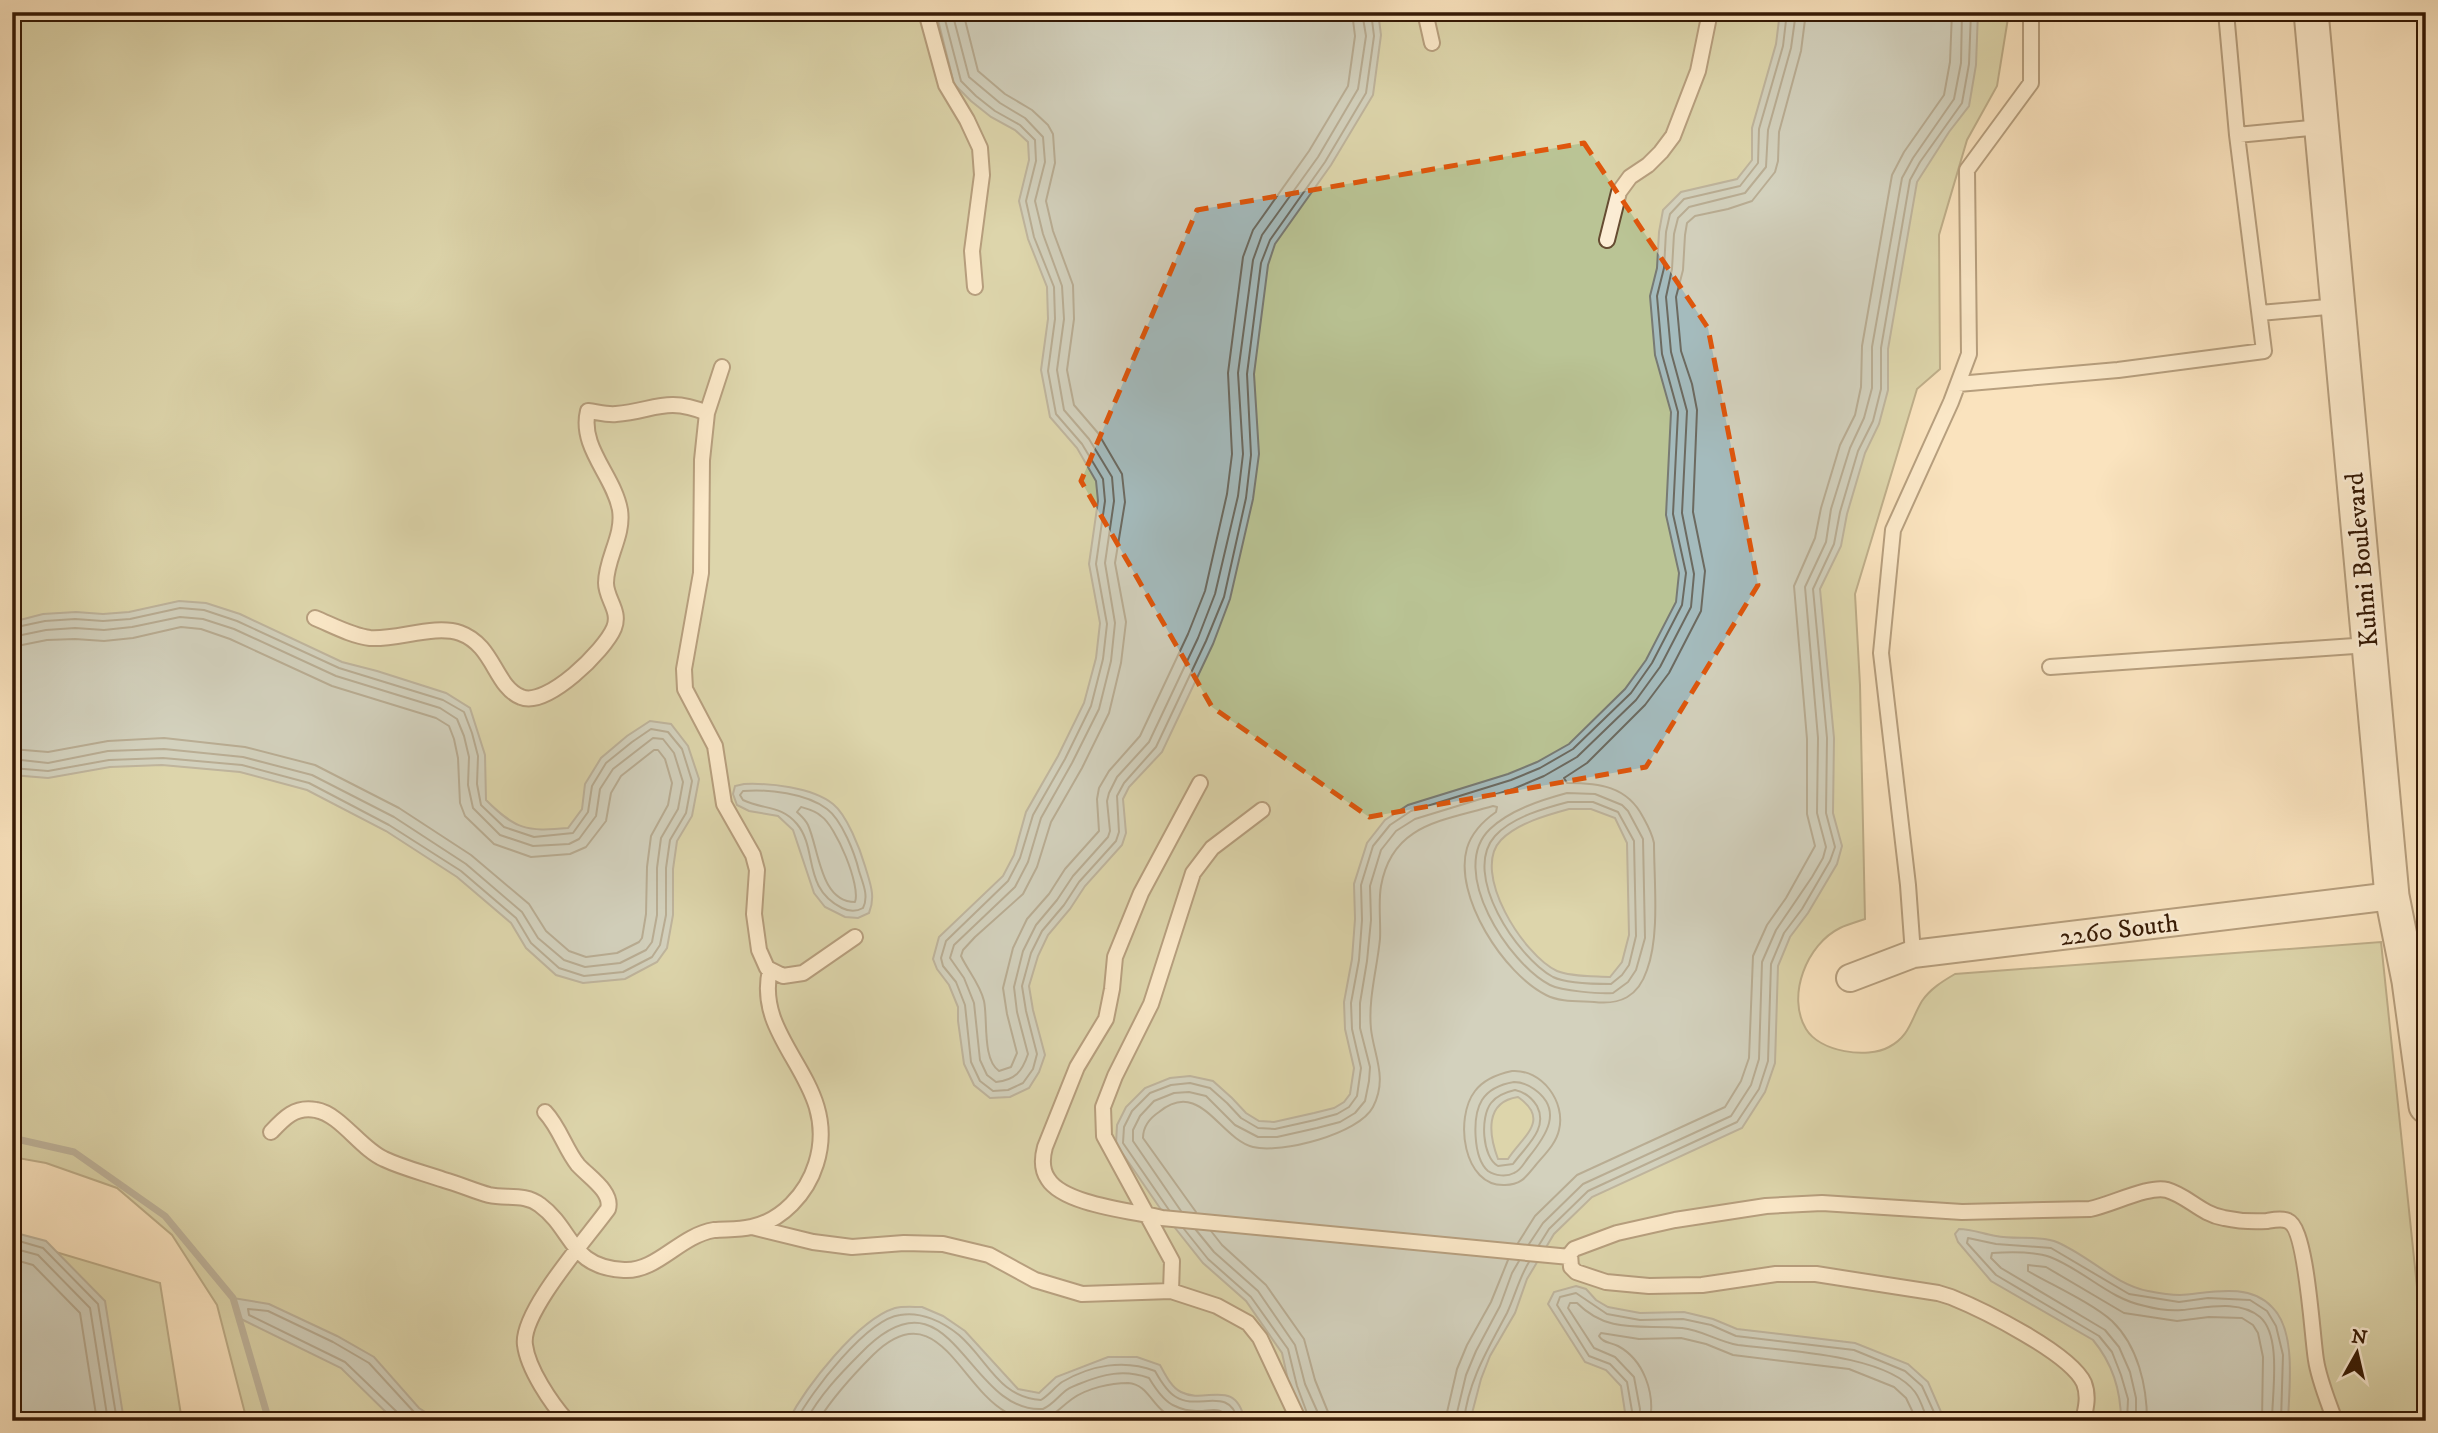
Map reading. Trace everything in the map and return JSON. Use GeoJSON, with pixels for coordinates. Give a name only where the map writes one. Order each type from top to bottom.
{"type":"FeatureCollection","features":[{"type":"Feature","properties":{"kind":"street","name":"Kuhni Boulevard"},"geometry":{"type":"LineString","coordinates":[[2311,12],[2392,896],[2409,981],[2426,1107]]}},
{"type":"Feature","properties":{"kind":"street","name":"2260 South"},"geometry":{"type":"LineString","coordinates":[[1850,978],[1913,954],[2392,896]]}},
{"type":"Feature","properties":{"kind":"lane"},"geometry":{"type":"LineString","coordinates":[[926,12],[946,85],[980,148],[982,175],[972,250],[975,287]]}},
{"type":"Feature","properties":{"kind":"lane"},"geometry":{"type":"LineString","coordinates":[[1424,12],[1432,43]]}},
{"type":"Feature","properties":{"kind":"lane"},"geometry":{"type":"LineString","coordinates":[[1607,240],[1619,192],[1630,177],[1648,165],[1673,136],[1698,71],[1710,12]]}},
{"type":"Feature","properties":{"kind":"lane"},"geometry":{"type":"LineString","coordinates":[[1913,954],[1908,885],[1881,653],[1893,530],[1969,354],[1967,170],[2031,83],[2031,12]]}},
{"type":"Feature","properties":{"kind":"lane"},"geometry":{"type":"LineString","coordinates":[[1958,384],[2118,370],[2264,351],[2237,135],[2226,12]]}},
{"type":"Feature","properties":{"kind":"lane"},"geometry":{"type":"LineString","coordinates":[[2237,135],[2321,127]]}},
{"type":"Feature","properties":{"kind":"lane"},"geometry":{"type":"LineString","coordinates":[[2260,313],[2338,306]]}},
{"type":"Feature","properties":{"kind":"lane"},"geometry":{"type":"LineString","coordinates":[[723,367],[707,413],[702,460],[701,573],[683,680],[685,689],[715,746],[724,804],[753,855],[757,870],[754,914],[762,960],[770,970],[783,976],[803,973],[855,937]]}},
{"type":"Feature","properties":{"kind":"lane"},"geometry":{"type":"LineString","coordinates":[[315,618],[369,638],[437,631],[460,633],[480,646],[514,693],[526,699],[546,695],[561,687],[586,663],[611,634],[616,619],[606,586],[619,533],[620,510],[616,495],[588,437],[588,411],[614,414],[662,404],[692,407],[707,413]]}},
{"type":"Feature","properties":{"kind":"lane"},"geometry":{"type":"LineString","coordinates":[[2050,667],[2369,645]]}},
{"type":"Feature","properties":{"kind":"lane"},"geometry":{"type":"LineString","coordinates":[[1200,782],[1141,893],[1115,957],[1106,1019],[1077,1067],[1045,1147],[1042,1160],[1048,1180],[1058,1189],[1080,1200],[1124,1212],[1570,1257]]}},
{"type":"Feature","properties":{"kind":"lane"},"geometry":{"type":"LineString","coordinates":[[1171,1291],[1172,1261],[1155,1216],[1104,1136],[1103,1107],[1115,1076],[1151,1004],[1193,873],[1212,848],[1262,810]]}},
{"type":"Feature","properties":{"kind":"lane"},"geometry":{"type":"LineString","coordinates":[[271,1132],[286,1116],[295,1111],[302,1109],[324,1112],[383,1159],[492,1195],[520,1197],[539,1204],[551,1215],[577,1251],[597,1264],[625,1270],[639,1269],[660,1259],[691,1237],[706,1232],[752,1227],[782,1213],[807,1186],[816,1165],[822,1128],[811,1087],[784,1044],[773,1017],[768,994],[770,970]]}},
{"type":"Feature","properties":{"kind":"lane"},"geometry":{"type":"LineString","coordinates":[[545,1112],[554,1121],[578,1164],[608,1195],[610,1203],[534,1310],[525,1334],[528,1354],[539,1380],[567,1421]]}},
{"type":"Feature","properties":{"kind":"lane"},"geometry":{"type":"LineString","coordinates":[[2083,1421],[2087,1396],[2085,1385],[2071,1366],[2019,1332],[1967,1303],[1938,1293],[1816,1275],[1776,1273],[1703,1285],[1606,1282],[1576,1272],[1570,1267],[1570,1257],[1574,1249],[1617,1233],[1675,1220],[1766,1206],[1822,1203],[1962,1212],[2090,1209],[2155,1189],[2166,1190],[2179,1195],[2202,1211],[2220,1217],[2240,1221],[2279,1219],[2294,1226],[2302,1249],[2316,1360],[2335,1421]]}},
{"type":"Feature","properties":{"kind":"lane"},"geometry":{"type":"LineString","coordinates":[[782,1213],[786,1236]]}},
{"type":"Feature","properties":{"kind":"lane"},"geometry":{"type":"LineString","coordinates":[[752,1227],[813,1242],[852,1247],[904,1243],[943,1244],[989,1255],[1035,1280],[1082,1294],[1171,1291],[1217,1306],[1248,1323],[1267,1349],[1299,1421]]}},
{"type":"Feature","properties":{"kind":"highlighted area"},"geometry":{"type":"Polygon","coordinates":[[[1584,143],[1708,328],[1758,585],[1646,767],[1369,817],[1212,707],[1081,481],[1197,210],[1584,143]]]}},
{"type":"Feature","properties":{"kind":"green space"},"geometry":{"type":"Polygon","coordinates":[[[12,12],[2009,12],[1997,86],[1967,140],[1939,235],[1940,369],[1917,389],[1855,594],[1860,685],[1865,919],[1828,936],[1809,958],[1799,987],[1800,1016],[1813,1037],[1833,1048],[1857,1053],[1880,1051],[1901,1038],[1925,997],[1955,974],[2381,942],[2426,1373],[2426,1421],[247,1421],[217,1305],[172,1235],[117,1188],[46,1163],[12,1157],[12,12]]]}},
{"type":"Feature","properties":{"kind":"green space"},"geometry":{"type":"Polygon","coordinates":[[[12,1239],[160,1283],[182,1421],[12,1421],[12,1239]]]}},
{"type":"Feature","properties":{"kind":"water"},"geometry":{"type":"Polygon","coordinates":[[[936,12],[1378,12],[1381,35],[1373,95],[1331,165],[1275,244],[1268,265],[1254,374],[1259,454],[1253,499],[1230,599],[1213,644],[1162,752],[1129,787],[1123,799],[1126,833],[1122,845],[1085,886],[1048,935],[1038,956],[1029,986],[1045,1055],[1029,1088],[1010,1097],[990,1098],[974,1085],[964,1064],[958,1007],[949,985],[933,959],[939,937],[1003,876],[1014,855],[1026,812],[1084,703],[1096,658],[1100,623],[1089,564],[1098,501],[1096,481],[1077,448],[1050,417],[1041,370],[1048,319],[1047,287],[1028,239],[1019,201],[1029,160],[1028,142],[1015,130],[991,117],[954,84],[936,12]]]}},
{"type":"Feature","properties":{"kind":"water"},"geometry":{"type":"Polygon","coordinates":[[[1780,12],[1978,12],[1976,65],[1969,106],[1917,182],[1888,349],[1888,390],[1879,424],[1865,453],[1847,514],[1841,546],[1820,589],[1834,738],[1833,813],[1842,846],[1837,864],[1808,913],[1790,937],[1778,966],[1775,1063],[1765,1092],[1742,1128],[1592,1197],[1554,1234],[1527,1279],[1515,1313],[1490,1356],[1470,1421],[1304,1421],[1290,1389],[1282,1353],[1246,1301],[1203,1263],[1164,1214],[1116,1144],[1117,1125],[1126,1107],[1145,1088],[1170,1078],[1190,1076],[1213,1081],[1246,1113],[1259,1121],[1274,1122],[1334,1108],[1344,1102],[1350,1094],[1354,1068],[1345,1029],[1344,1002],[1352,959],[1354,884],[1367,843],[1385,820],[1408,805],[1508,774],[1569,744],[1625,689],[1646,660],[1676,602],[1679,573],[1666,515],[1671,412],[1655,355],[1650,296],[1657,268],[1663,210],[1681,192],[1737,179],[1752,160],[1752,128],[1776,44],[1780,12]],[[1569,809],[1524,824],[1501,840],[1493,854],[1492,872],[1496,892],[1517,931],[1544,962],[1563,973],[1610,977],[1622,962],[1629,935],[1627,843],[1615,818],[1591,809],[1569,809]],[[1518,1097],[1499,1105],[1494,1112],[1491,1130],[1498,1159],[1508,1159],[1531,1128],[1532,1113],[1528,1105],[1518,1097]]]}},
{"type":"Feature","properties":{"kind":"water"},"geometry":{"type":"Polygon","coordinates":[[[179,601],[206,603],[240,614],[342,662],[446,693],[470,708],[485,755],[486,800],[514,823],[531,829],[568,828],[582,809],[585,784],[601,758],[650,721],[671,724],[688,746],[699,779],[692,816],[677,841],[673,869],[673,915],[667,948],[657,962],[625,979],[583,983],[556,975],[526,948],[511,923],[457,877],[386,831],[307,790],[240,772],[162,765],[110,767],[48,778],[12,775],[12,622],[43,614],[129,612],[179,601]]]}},
{"type":"Feature","properties":{"kind":"water"},"geometry":{"type":"Polygon","coordinates":[[[778,785],[802,790],[824,798],[838,809],[852,833],[869,878],[872,895],[869,913],[858,918],[845,917],[825,907],[814,893],[793,830],[778,816],[749,811],[737,805],[733,794],[735,786],[778,785]]]}},
{"type":"Feature","properties":{"kind":"water"},"geometry":{"type":"Polygon","coordinates":[[[1959,1229],[2003,1237],[2054,1241],[2123,1282],[2148,1291],[2180,1295],[2228,1291],[2252,1294],[2262,1299],[2280,1317],[2285,1330],[2290,1361],[2288,1421],[2121,1421],[2114,1378],[2106,1358],[2093,1340],[1991,1281],[1958,1242],[1955,1234],[1959,1229]]]}},
{"type":"Feature","properties":{"kind":"water"},"geometry":{"type":"Polygon","coordinates":[[[12,1232],[46,1241],[105,1301],[124,1421],[12,1421],[12,1232]]]}},
{"type":"Feature","properties":{"kind":"water"},"geometry":{"type":"Polygon","coordinates":[[[1576,1286],[1586,1289],[1596,1300],[1608,1307],[1640,1313],[1684,1312],[1713,1319],[1737,1329],[1855,1343],[1908,1364],[1928,1382],[1945,1421],[1623,1421],[1625,1412],[1621,1386],[1606,1370],[1585,1362],[1548,1304],[1554,1292],[1576,1286]]]}},
{"type":"Feature","properties":{"kind":"water"},"geometry":{"type":"Polygon","coordinates":[[[233,1298],[269,1304],[374,1357],[419,1408],[439,1421],[395,1421],[341,1368],[239,1318],[233,1298]]]}},
{"type":"Feature","properties":{"kind":"water"},"geometry":{"type":"Polygon","coordinates":[[[922,1307],[943,1316],[965,1331],[1018,1389],[1039,1393],[1056,1377],[1108,1357],[1137,1357],[1160,1365],[1171,1384],[1181,1392],[1200,1396],[1227,1395],[1234,1399],[1245,1421],[788,1421],[820,1373],[865,1326],[895,1308],[922,1307]]]}},
{"type":"Feature","properties":{"kind":"waterway"},"geometry":{"type":"LineString","coordinates":[[12,1138],[74,1152],[165,1216],[233,1298],[269,1421]]}}]}
